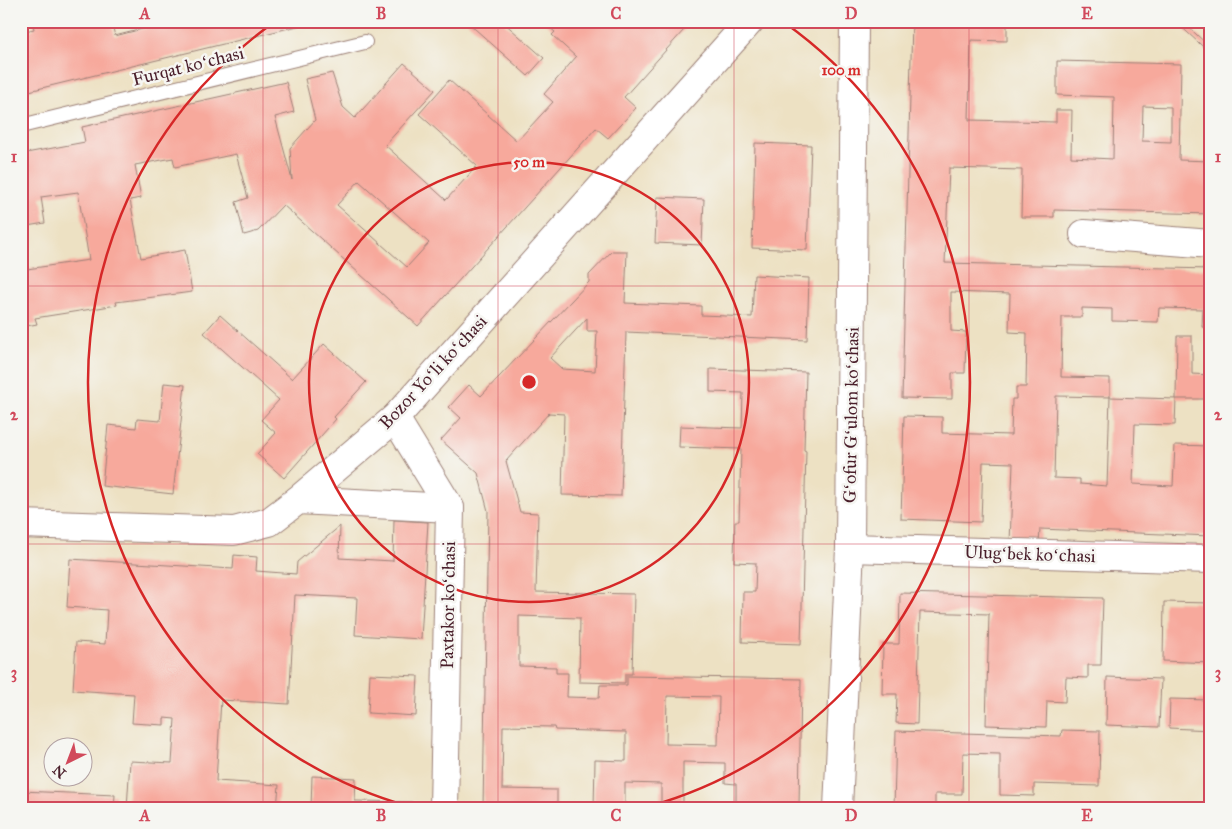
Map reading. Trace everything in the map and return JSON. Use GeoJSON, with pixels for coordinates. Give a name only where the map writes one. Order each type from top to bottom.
{"type":"FeatureCollection","features":[{"type":"Feature","properties":{"kind":"street","name":"Bozor Yoʻli koʻchasi"},"geometry":{"type":"LineString","coordinates":[[21,524],[234,531],[269,522],[298,500],[394,418],[750,21]]}},
{"type":"Feature","properties":{"kind":"street","name":"Gʻofur Gʻulom koʻchasi"},"geometry":{"type":"LineString","coordinates":[[838,808],[850,548],[854,21]]}},
{"type":"Feature","properties":{"kind":"street"},"geometry":{"type":"LineString","coordinates":[[1084,234],[1211,244]]}},
{"type":"Feature","properties":{"kind":"street"},"geometry":{"type":"LineString","coordinates":[[394,418],[450,508]]}},
{"type":"Feature","properties":{"kind":"street"},"geometry":{"type":"LineString","coordinates":[[298,500],[450,508]]}},
{"type":"Feature","properties":{"kind":"street","name":"Paxtakor koʻchasi"},"geometry":{"type":"LineString","coordinates":[[444,808],[450,508]]}},
{"type":"Feature","properties":{"kind":"street","name":"Ulugʻbek koʻchasi"},"geometry":{"type":"LineString","coordinates":[[850,548],[1211,559]]}},
{"type":"Feature","properties":{"kind":"lane","name":"Furqat koʻchasi"},"geometry":{"type":"LineString","coordinates":[[21,126],[365,42]]}},
{"type":"Feature","properties":{"kind":"building"},"geometry":{"type":"Polygon","coordinates":[[[32,21],[111,21],[115,36],[146,28],[144,21],[314,22],[21,93],[21,32],[34,29],[32,21]]]}},
{"type":"Feature","properties":{"kind":"building"},"geometry":{"type":"Polygon","coordinates":[[[466,21],[502,21],[544,58],[528,76],[466,21]]]}},
{"type":"Feature","properties":{"kind":"building"},"geometry":{"type":"Polygon","coordinates":[[[542,21],[612,21],[614,23],[616,21],[692,21],[624,97],[636,108],[608,138],[596,128],[418,326],[283,205],[258,231],[244,235],[236,202],[248,198],[236,154],[175,167],[173,158],[135,165],[141,198],[130,200],[141,258],[185,250],[192,292],[116,302],[117,305],[35,318],[37,324],[21,327],[21,238],[27,269],[89,260],[78,192],[41,197],[45,223],[21,227],[21,154],[85,142],[82,127],[286,82],[294,112],[275,117],[292,180],[290,148],[315,120],[305,79],[332,73],[343,107],[355,118],[404,63],[435,90],[385,145],[446,200],[477,166],[419,114],[449,80],[517,141],[553,102],[544,94],[576,57],[552,35],[555,32],[542,21]],[[359,181],[337,205],[407,267],[429,243],[359,181]]]}},
{"type":"Feature","properties":{"kind":"building"},"geometry":{"type":"Polygon","coordinates":[[[912,21],[1007,21],[1007,41],[971,40],[969,120],[1056,122],[1056,110],[1072,110],[1071,157],[1113,159],[1114,97],[1057,95],[1057,61],[1181,64],[1179,160],[1211,161],[1211,214],[1054,210],[1054,217],[1021,217],[1022,170],[949,168],[945,263],[1211,269],[1211,328],[1202,327],[1203,309],[1159,308],[1158,322],[1112,321],[1112,309],[1082,308],[1082,317],[1062,317],[1061,377],[1110,378],[1110,397],[1176,399],[1175,425],[1135,424],[1133,484],[1173,486],[1175,445],[1211,446],[1211,536],[1040,529],[1039,544],[1010,543],[1013,463],[983,462],[981,522],[901,519],[904,416],[942,417],[942,433],[1011,435],[1012,399],[1016,399],[1016,387],[1026,387],[1027,333],[1009,332],[1010,294],[951,292],[951,331],[966,332],[965,373],[952,373],[952,399],[902,398],[912,21]],[[1143,106],[1142,141],[1171,142],[1171,107],[1143,106]],[[1056,396],[1054,478],[1080,479],[1080,484],[1107,486],[1110,397],[1056,396]]]}},
{"type":"Feature","properties":{"kind":"building"},"geometry":{"type":"Polygon","coordinates":[[[1175,21],[1182,21],[1211,48],[1211,54],[1175,21]]]}},
{"type":"Feature","properties":{"kind":"building"},"geometry":{"type":"Polygon","coordinates":[[[755,143],[811,145],[807,250],[752,248],[755,143]]]}},
{"type":"Feature","properties":{"kind":"building"},"geometry":{"type":"Polygon","coordinates":[[[657,197],[704,199],[702,245],[655,243],[657,197]]]}},
{"type":"Feature","properties":{"kind":"building"},"geometry":{"type":"Polygon","coordinates":[[[612,251],[627,251],[625,303],[701,306],[701,315],[752,317],[754,275],[809,278],[807,340],[626,332],[621,496],[562,495],[564,414],[549,413],[506,461],[520,512],[538,513],[536,592],[634,594],[632,674],[625,674],[625,683],[579,682],[580,618],[519,616],[519,666],[556,667],[556,673],[568,673],[567,697],[599,698],[600,685],[627,685],[627,676],[801,679],[799,808],[736,808],[736,784],[725,783],[725,763],[683,762],[683,808],[661,808],[661,784],[625,783],[625,808],[594,808],[595,760],[626,761],[626,732],[503,726],[502,789],[557,790],[557,808],[483,808],[488,511],[478,473],[441,440],[461,418],[449,407],[469,385],[481,396],[589,282],[589,275],[612,251]],[[587,318],[550,358],[562,369],[595,371],[597,331],[587,331],[587,318]],[[667,696],[666,744],[718,745],[719,697],[667,696]]]}},
{"type":"Feature","properties":{"kind":"building"},"geometry":{"type":"Polygon","coordinates":[[[220,315],[292,379],[324,344],[366,382],[334,417],[336,419],[284,478],[257,454],[276,433],[261,420],[279,400],[204,333],[220,315]]]}},
{"type":"Feature","properties":{"kind":"building"},"geometry":{"type":"Polygon","coordinates":[[[1177,336],[1192,336],[1192,374],[1211,375],[1211,399],[1176,399],[1177,336]]]}},
{"type":"Feature","properties":{"kind":"building"},"geometry":{"type":"Polygon","coordinates":[[[710,369],[806,372],[801,644],[742,642],[743,592],[755,592],[756,563],[734,562],[735,521],[739,521],[741,449],[679,447],[680,426],[742,428],[743,393],[710,392],[710,369]]]}},
{"type":"Feature","properties":{"kind":"building"},"geometry":{"type":"Polygon","coordinates":[[[164,383],[185,385],[173,494],[102,486],[108,425],[136,428],[137,419],[160,421],[164,383]]]}},
{"type":"Feature","properties":{"kind":"building"},"geometry":{"type":"Polygon","coordinates":[[[394,520],[428,522],[421,639],[355,635],[357,598],[295,595],[289,704],[221,700],[216,781],[279,785],[277,808],[127,808],[130,761],[172,763],[175,719],[164,718],[164,725],[132,723],[134,694],[73,690],[76,642],[105,644],[107,610],[67,607],[70,559],[233,569],[234,555],[257,557],[256,571],[296,574],[297,562],[340,526],[339,558],[393,561],[394,520]]]}},
{"type":"Feature","properties":{"kind":"building"},"geometry":{"type":"Polygon","coordinates":[[[900,593],[1103,598],[1101,665],[1088,665],[1088,678],[1066,677],[1065,702],[1047,701],[1046,727],[986,725],[989,614],[920,612],[917,724],[896,723],[897,694],[882,694],[883,644],[899,644],[900,593]]]}},
{"type":"Feature","properties":{"kind":"building"},"geometry":{"type":"Polygon","coordinates":[[[1164,602],[1211,603],[1211,663],[1163,661],[1164,602]]]}},
{"type":"Feature","properties":{"kind":"building"},"geometry":{"type":"Polygon","coordinates":[[[370,674],[418,676],[416,716],[368,713],[370,674]]]}},
{"type":"Feature","properties":{"kind":"building"},"geometry":{"type":"Polygon","coordinates":[[[1107,677],[1161,679],[1159,727],[1106,725],[1107,677]]]}},
{"type":"Feature","properties":{"kind":"building"},"geometry":{"type":"Polygon","coordinates":[[[1170,699],[1211,700],[1211,730],[1169,728],[1170,699]]]}},
{"type":"Feature","properties":{"kind":"building"},"geometry":{"type":"Polygon","coordinates":[[[1062,730],[1100,731],[1099,786],[1034,784],[1034,796],[1000,795],[1000,754],[963,753],[962,794],[935,794],[935,808],[894,808],[896,731],[1061,736],[1062,730]]]}},
{"type":"Feature","properties":{"kind":"building"},"geometry":{"type":"Polygon","coordinates":[[[312,776],[356,778],[355,801],[412,802],[412,808],[311,808],[312,776]]]}},
{"type":"Feature","properties":{"kind":"building"},"geometry":{"type":"Polygon","coordinates":[[[21,791],[115,795],[114,808],[21,808],[21,791]]]}}]}
